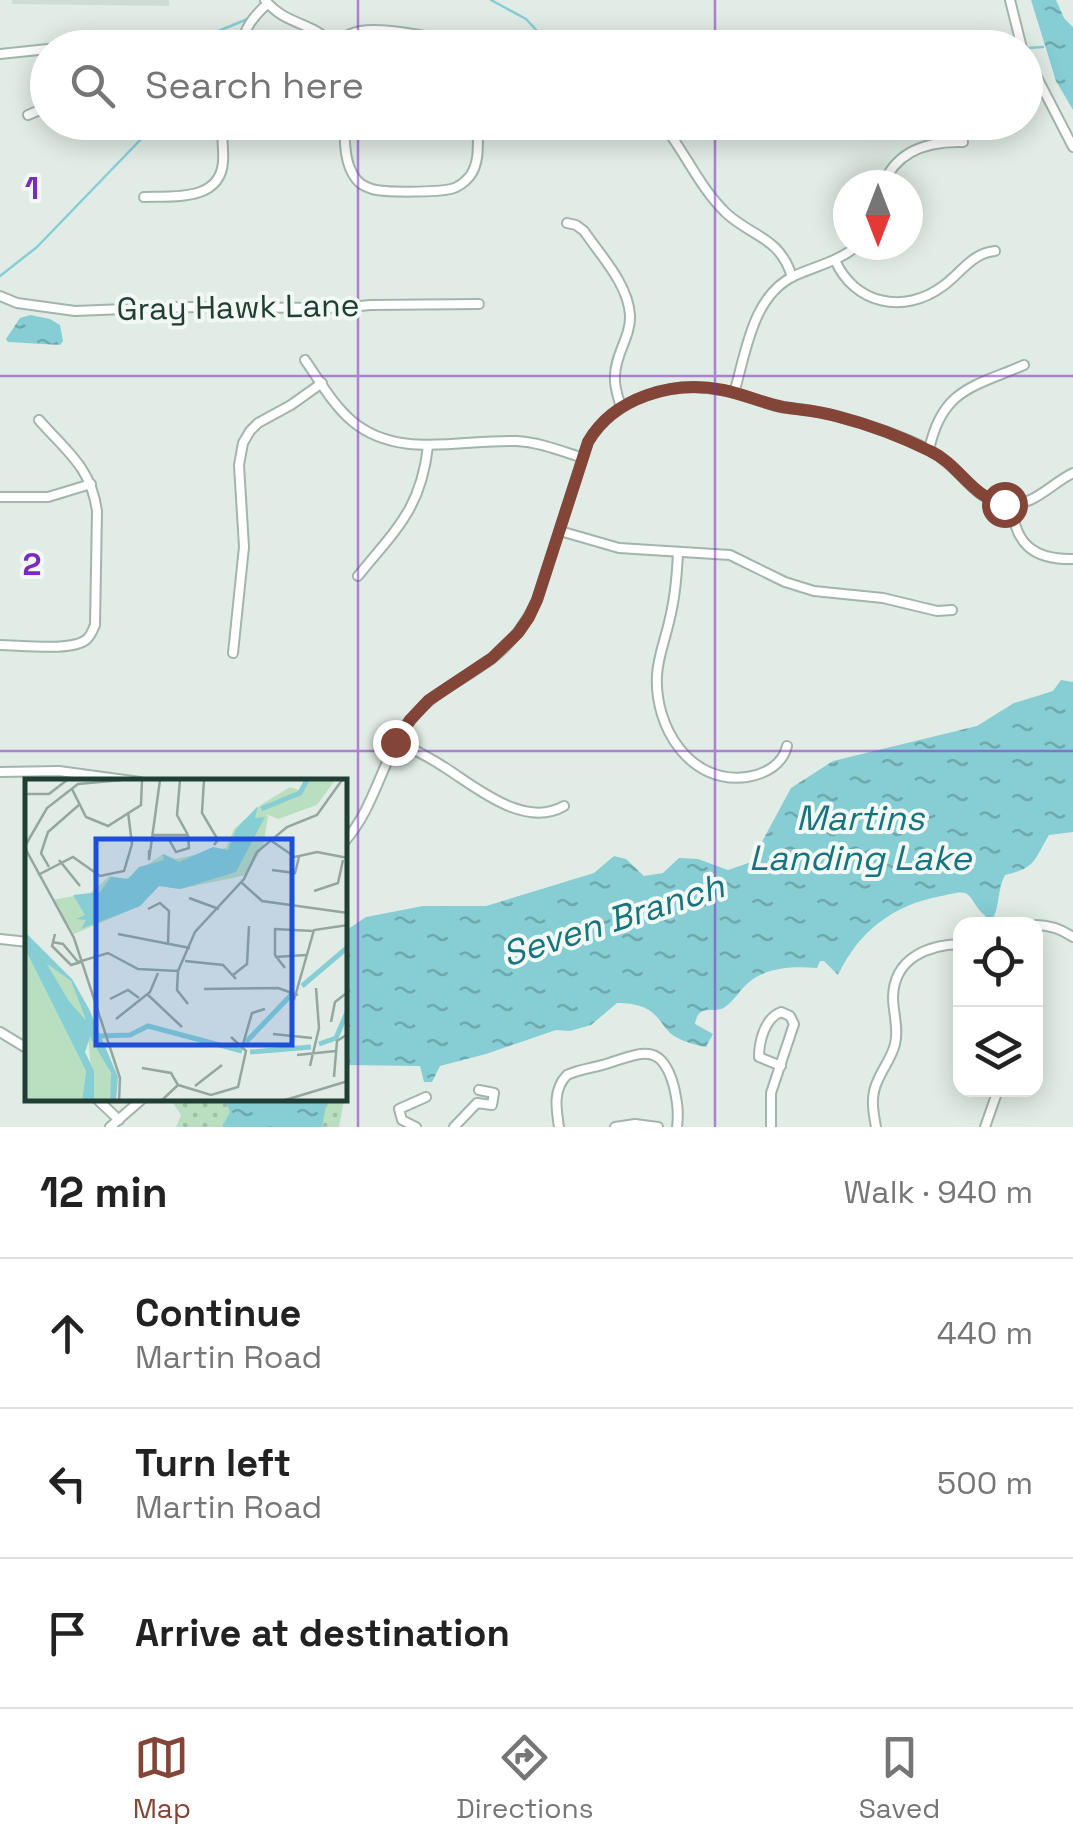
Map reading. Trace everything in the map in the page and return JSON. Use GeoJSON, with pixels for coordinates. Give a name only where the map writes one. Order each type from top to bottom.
{"type":"FeatureCollection","features":[{"type":"Feature","properties":{"kind":"street"},"geometry":{"type":"LineString","coordinates":[[1010,0],[1018,30]]}},
{"type":"Feature","properties":{"kind":"street"},"geometry":{"type":"LineString","coordinates":[[246,30],[266,2],[286,18],[315,30]]}},
{"type":"Feature","properties":{"kind":"street"},"geometry":{"type":"LineString","coordinates":[[0,54],[30,51]]}},
{"type":"Feature","properties":{"kind":"street"},"geometry":{"type":"LineString","coordinates":[[1043,89],[1073,147]]}},
{"type":"Feature","properties":{"kind":"street"},"geometry":{"type":"LineString","coordinates":[[144,197],[190,195],[209,188],[222,170],[223,140]]}},
{"type":"Feature","properties":{"kind":"street"},"geometry":{"type":"LineString","coordinates":[[345,140],[351,172],[362,185],[382,191],[446,190],[458,186],[476,165],[477,140]]}},
{"type":"Feature","properties":{"kind":"street"},"geometry":{"type":"LineString","coordinates":[[676,140],[719,206],[776,246],[792,277]]}},
{"type":"Feature","properties":{"kind":"street"},"geometry":{"type":"LineString","coordinates":[[890,170],[908,153],[928,145],[962,142]]}},
{"type":"Feature","properties":{"kind":"street"},"geometry":{"type":"LineString","coordinates":[[567,223],[584,232],[627,300],[629,328],[615,374],[622,407]]}},
{"type":"Feature","properties":{"kind":"street"},"geometry":{"type":"LineString","coordinates":[[734,392],[761,308],[773,290],[792,277],[835,260],[859,292],[877,300],[898,302],[933,292],[977,256],[995,251]]}},
{"type":"Feature","properties":{"kind":"street","name":"Gray Hawk Lane"},"geometry":{"type":"LineString","coordinates":[[0,296],[17,303],[75,311],[479,304]]}},
{"type":"Feature","properties":{"kind":"street"},"geometry":{"type":"LineString","coordinates":[[305,360],[345,414],[377,436],[428,446],[519,441],[583,458]]}},
{"type":"Feature","properties":{"kind":"street"},"geometry":{"type":"LineString","coordinates":[[928,450],[939,417],[952,400],[1024,366]]}},
{"type":"Feature","properties":{"kind":"street"},"geometry":{"type":"LineString","coordinates":[[232,653],[244,547],[240,465],[243,443],[258,423],[322,384]]}},
{"type":"Feature","properties":{"kind":"street"},"geometry":{"type":"LineString","coordinates":[[348,837],[364,813],[396,741],[410,720],[429,700],[492,658],[518,633],[537,600],[595,430],[622,407],[644,396],[679,388],[706,388],[839,416],[928,450],[950,464],[981,496],[996,502],[1012,504],[1035,499],[1073,473]]}},
{"type":"Feature","properties":{"kind":"street"},"geometry":{"type":"LineString","coordinates":[[0,645],[72,646],[84,642],[95,625],[94,494],[76,458],[38,420]]}},
{"type":"Feature","properties":{"kind":"street"},"geometry":{"type":"LineString","coordinates":[[358,576],[414,505],[424,478],[428,446]]}},
{"type":"Feature","properties":{"kind":"street"},"geometry":{"type":"LineString","coordinates":[[0,497],[48,497],[91,484]]}},
{"type":"Feature","properties":{"kind":"street"},"geometry":{"type":"LineString","coordinates":[[1012,504],[1016,530],[1031,550],[1050,558],[1073,559]]}},
{"type":"Feature","properties":{"kind":"street"},"geometry":{"type":"LineString","coordinates":[[560,531],[619,548],[730,556],[814,591],[883,598],[937,611],[952,610]]}},
{"type":"Feature","properties":{"kind":"street"},"geometry":{"type":"LineString","coordinates":[[678,552],[674,601],[657,676],[660,706],[672,735],[694,764],[723,777],[748,777],[766,771],[782,760],[787,746]]}},
{"type":"Feature","properties":{"kind":"street"},"geometry":{"type":"LineString","coordinates":[[396,741],[503,805],[546,812],[564,806]]}},
{"type":"Feature","properties":{"kind":"street"},"geometry":{"type":"LineString","coordinates":[[0,772],[59,771],[118,779]]}},
{"type":"Feature","properties":{"kind":"street"},"geometry":{"type":"LineString","coordinates":[[1043,926],[1063,930],[1073,937]]}},
{"type":"Feature","properties":{"kind":"street"},"geometry":{"type":"LineString","coordinates":[[0,938],[25,942]]}},
{"type":"Feature","properties":{"kind":"street"},"geometry":{"type":"LineString","coordinates":[[876,1127],[872,1100],[896,1042],[893,1000],[898,976],[910,960],[926,949],[953,945]]}},
{"type":"Feature","properties":{"kind":"street"},"geometry":{"type":"LineString","coordinates":[[771,1127],[772,1093],[794,1024],[790,1016],[781,1012],[768,1022],[758,1057],[780,1066]]}},
{"type":"Feature","properties":{"kind":"street"},"geometry":{"type":"LineString","coordinates":[[0,1032],[25,1047]]}},
{"type":"Feature","properties":{"kind":"street"},"geometry":{"type":"LineString","coordinates":[[560,1127],[557,1091],[568,1074],[634,1054],[648,1054],[662,1059],[670,1071],[678,1106],[677,1127]]}},
{"type":"Feature","properties":{"kind":"street"},"geometry":{"type":"LineString","coordinates":[[454,1127],[477,1103],[492,1106],[494,1093],[479,1090]]}},
{"type":"Feature","properties":{"kind":"street"},"geometry":{"type":"LineString","coordinates":[[416,1126],[402,1120],[399,1109],[426,1097]]}},
{"type":"Feature","properties":{"kind":"street"},"geometry":{"type":"LineString","coordinates":[[986,1127],[996,1097]]}},
{"type":"Feature","properties":{"kind":"street"},"geometry":{"type":"LineString","coordinates":[[100,1102],[119,1120]]}},
{"type":"Feature","properties":{"kind":"street"},"geometry":{"type":"LineString","coordinates":[[110,1127],[139,1102]]}},
{"type":"Feature","properties":{"kind":"street"},"geometry":{"type":"LineString","coordinates":[[412,1102],[416,1126]]}},
{"type":"Feature","properties":{"kind":"street"},"geometry":{"type":"LineString","coordinates":[[615,1127],[658,1127]]}},
{"type":"Feature","properties":{"kind":"shaded area"},"geometry":{"type":"Polygon","coordinates":[[[12,0],[169,0],[169,6],[12,4],[12,0]]]}},
{"type":"Feature","properties":{"kind":"green space"},"geometry":{"type":"Polygon","coordinates":[[[172,1102],[344,1102],[339,1127],[176,1127],[181,1115],[172,1102]]]}},
{"type":"Feature","properties":{"kind":"water"},"geometry":{"type":"Polygon","coordinates":[[[1031,0],[1056,0],[1073,27],[1073,110],[1056,81],[1031,0]]]}},
{"type":"Feature","properties":{"kind":"water"},"geometry":{"type":"Polygon","coordinates":[[[30,315],[60,325],[60,345],[8,342],[6,339],[20,318],[30,315]]]}},
{"type":"Feature","properties":{"kind":"water","name":"Martins Landing Lake"},"geometry":{"type":"Polygon","coordinates":[[[1061,680],[1073,682],[1073,832],[1049,835],[1029,866],[1005,875],[993,917],[982,913],[968,894],[962,893],[908,906],[867,933],[838,975],[824,961],[817,968],[772,971],[748,983],[725,1007],[700,1013],[695,1024],[713,1034],[706,1047],[674,1036],[648,1009],[617,1003],[591,1025],[556,1030],[440,1066],[432,1082],[424,1082],[420,1066],[348,1065],[348,929],[366,917],[423,906],[486,906],[594,873],[614,856],[626,859],[644,876],[663,873],[679,858],[698,859],[728,870],[751,862],[791,788],[833,761],[977,726],[1014,703],[1053,691],[1061,680]]]}},
{"type":"Feature","properties":{"kind":"water"},"geometry":{"type":"Polygon","coordinates":[[[327,1102],[322,1127],[222,1127],[230,1112],[227,1104],[327,1102]]]}},
{"type":"Feature","properties":{"kind":"waterway"},"geometry":{"type":"LineString","coordinates":[[491,0],[526,19],[536,30]]}},
{"type":"Feature","properties":{"kind":"waterway"},"geometry":{"type":"LineString","coordinates":[[221,30],[250,18]]}},
{"type":"Feature","properties":{"kind":"waterway"},"geometry":{"type":"LineString","coordinates":[[0,276],[37,247],[140,140]]}},
{"type":"Feature","properties":{"kind":"route"},"geometry":{"type":"LineString","coordinates":[[395,742],[429,700],[492,658],[518,633],[537,600],[588,442],[603,422],[644,396],[679,388],[706,388],[839,416],[928,450],[950,464],[981,496],[1004,504]]}},
{"type":"Feature","properties":{"kind":"water label","name":"Seven Branch"},"geometry":{"type":"Point","coordinates":[613,920]}}]}
